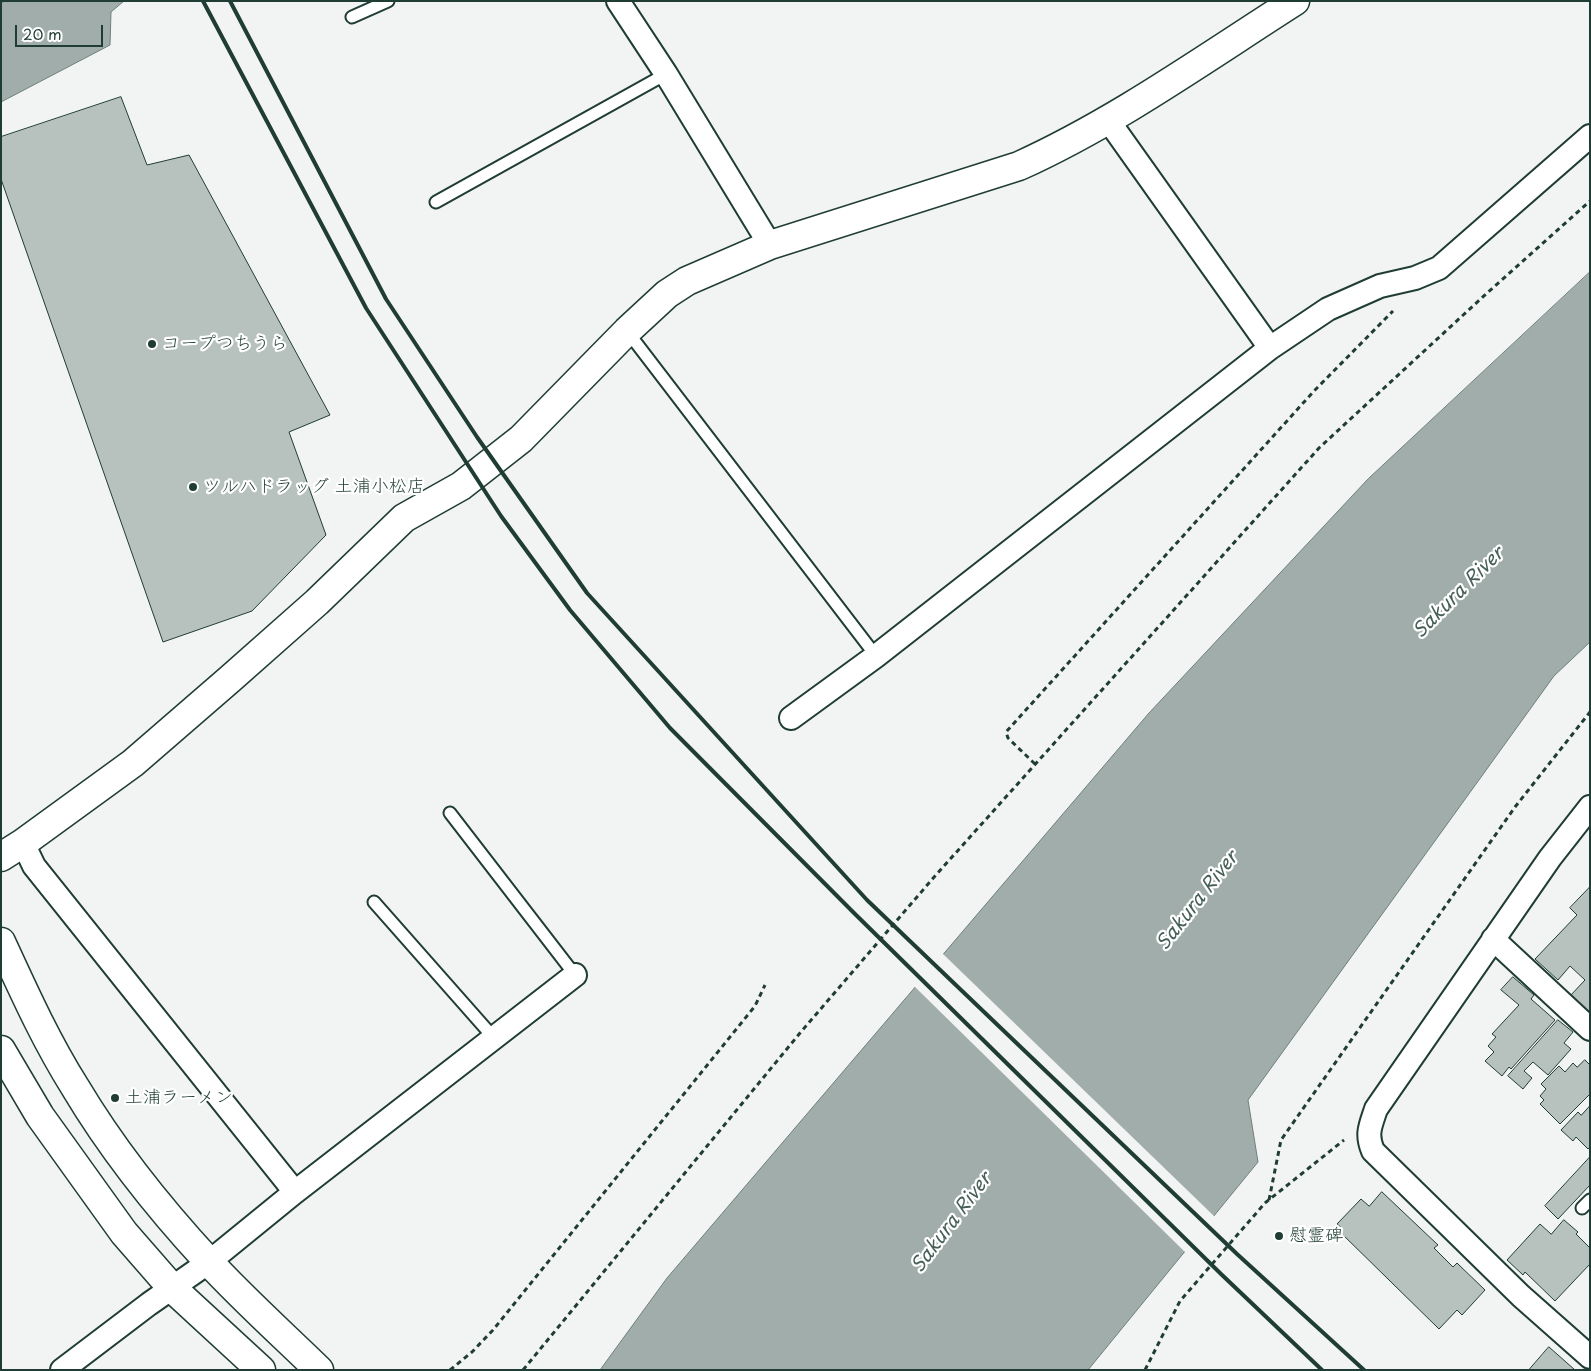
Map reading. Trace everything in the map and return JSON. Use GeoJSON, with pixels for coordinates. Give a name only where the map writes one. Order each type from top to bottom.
{"type":"FeatureCollection","features":[{"type":"Feature","properties":{"kind":"street"},"geometry":{"type":"LineString","coordinates":[[618,1],[666,74],[770,245]]}},
{"type":"Feature","properties":{"kind":"street"},"geometry":{"type":"LineString","coordinates":[[295,1192],[34,866],[12,850],[133,763],[309,608],[404,518],[461,486],[521,439],[627,331],[667,294],[687,281],[770,245],[1019,166],[1050,152],[1108,120],[1295,1]]}},
{"type":"Feature","properties":{"kind":"street"},"geometry":{"type":"LineString","coordinates":[[1108,120],[1270,348]]}},
{"type":"Feature","properties":{"kind":"street"},"geometry":{"type":"LineString","coordinates":[[791,718],[876,656],[1270,348],[1328,309],[1380,286],[1415,278],[1439,268],[1590,136]]}},
{"type":"Feature","properties":{"kind":"street"},"geometry":{"type":"LineString","coordinates":[[1590,807],[1550,858],[1376,1109],[1370,1125],[1368,1139],[1373,1151],[1394,1172],[1521,1296],[1590,1357]]}},
{"type":"Feature","properties":{"kind":"street"},"geometry":{"type":"LineString","coordinates":[[1493,939],[1590,1029]]}},
{"type":"Feature","properties":{"kind":"street"},"geometry":{"type":"LineString","coordinates":[[1,942],[45,1036],[75,1088],[110,1141],[157,1202],[208,1262],[319,1370]]}},
{"type":"Feature","properties":{"kind":"street"},"geometry":{"type":"LineString","coordinates":[[62,1370],[208,1262],[295,1192],[575,975]]}},
{"type":"Feature","properties":{"kind":"street"},"geometry":{"type":"LineString","coordinates":[[1,1050],[40,1116],[124,1233],[172,1288],[261,1370]]}},
{"type":"Feature","properties":{"kind":"lane"},"geometry":{"type":"LineString","coordinates":[[352,17],[388,1]]}},
{"type":"Feature","properties":{"kind":"lane"},"geometry":{"type":"LineString","coordinates":[[436,202],[666,74]]}},
{"type":"Feature","properties":{"kind":"lane"},"geometry":{"type":"LineString","coordinates":[[627,331],[876,656]]}},
{"type":"Feature","properties":{"kind":"lane"},"geometry":{"type":"LineString","coordinates":[[450,813],[575,975]]}},
{"type":"Feature","properties":{"kind":"lane"},"geometry":{"type":"LineString","coordinates":[[374,902],[494,1038]]}},
{"type":"Feature","properties":{"kind":"path"},"geometry":{"type":"LineString","coordinates":[[523,1370],[800,1033],[935,876],[1320,448],[1486,294],[1590,201]]}},
{"type":"Feature","properties":{"kind":"path"},"geometry":{"type":"LineString","coordinates":[[1035,764],[1008,738],[1006,732],[1314,391],[1394,310],[1415,278]]}},
{"type":"Feature","properties":{"kind":"path"},"geometry":{"type":"LineString","coordinates":[[1269,1200],[1281,1140],[1516,807],[1590,712]]}},
{"type":"Feature","properties":{"kind":"path"},"geometry":{"type":"LineString","coordinates":[[450,1370],[472,1352],[492,1330],[755,1006],[765,985]]}},
{"type":"Feature","properties":{"kind":"path"},"geometry":{"type":"LineString","coordinates":[[1144,1370],[1180,1301],[1265,1203],[1344,1140]]}},
{"type":"Feature","properties":{"kind":"water"},"geometry":{"type":"Polygon","coordinates":[[[6,1],[124,1],[111,12],[110,45],[1,102],[1,4],[6,1]]]}},
{"type":"Feature","properties":{"kind":"water","name":"Sakura River"},"geometry":{"type":"Polygon","coordinates":[[[1590,272],[1590,642],[1554,676],[1248,1100],[1258,1162],[1088,1370],[600,1370],[667,1278],[1149,713],[1368,479],[1590,272]]]}},
{"type":"Feature","properties":{"kind":"pier"},"geometry":{"type":"Polygon","coordinates":[[[942,953],[1215,1217],[1186,1253],[914,986],[942,953]]]}},
{"type":"Feature","properties":{"kind":"building"},"geometry":{"type":"Polygon","coordinates":[[[121,97],[147,165],[189,155],[330,415],[289,432],[326,535],[252,611],[163,642],[1,179],[1,137],[121,97]]]}},
{"type":"Feature","properties":{"kind":"building"},"geometry":{"type":"Polygon","coordinates":[[[1590,887],[1590,1015],[1570,996],[1585,980],[1570,966],[1558,980],[1535,959],[1577,915],[1570,908],[1590,887]]]}},
{"type":"Feature","properties":{"kind":"building"},"geometry":{"type":"Polygon","coordinates":[[[1513,977],[1534,995],[1531,999],[1555,1020],[1511,1069],[1509,1067],[1502,1076],[1485,1061],[1494,1052],[1488,1046],[1496,1037],[1492,1034],[1519,1005],[1501,990],[1513,977]]]}},
{"type":"Feature","properties":{"kind":"building"},"geometry":{"type":"Polygon","coordinates":[[[1558,1020],[1573,1032],[1564,1043],[1571,1049],[1548,1075],[1533,1062],[1524,1071],[1532,1078],[1523,1089],[1508,1076],[1558,1020]]]}},
{"type":"Feature","properties":{"kind":"building"},"geometry":{"type":"Polygon","coordinates":[[[1585,1060],[1590,1065],[1590,1094],[1560,1124],[1540,1104],[1544,1100],[1540,1096],[1546,1089],[1541,1084],[1559,1066],[1565,1072],[1573,1063],[1577,1067],[1585,1060]]]}},
{"type":"Feature","properties":{"kind":"building"},"geometry":{"type":"Polygon","coordinates":[[[1590,1106],[1590,1147],[1588,1149],[1576,1137],[1573,1141],[1561,1130],[1578,1112],[1581,1115],[1590,1106]]]}},
{"type":"Feature","properties":{"kind":"building"},"geometry":{"type":"Polygon","coordinates":[[[1590,1157],[1590,1185],[1558,1219],[1545,1206],[1590,1157]]]}},
{"type":"Feature","properties":{"kind":"building"},"geometry":{"type":"Polygon","coordinates":[[[1382,1192],[1438,1245],[1434,1248],[1453,1267],[1457,1263],[1485,1290],[1462,1315],[1457,1310],[1439,1329],[1339,1231],[1342,1228],[1337,1224],[1361,1199],[1369,1206],[1382,1192]]]}},
{"type":"Feature","properties":{"kind":"building"},"geometry":{"type":"Polygon","coordinates":[[[1564,1220],[1578,1232],[1576,1234],[1590,1248],[1590,1264],[1555,1301],[1525,1272],[1523,1275],[1507,1260],[1540,1224],[1551,1234],[1564,1220]]]}},
{"type":"Feature","properties":{"kind":"building"},"geometry":{"type":"Polygon","coordinates":[[[1549,1347],[1575,1370],[1529,1370],[1549,1347]]]}},
{"type":"Feature","properties":{"kind":"railway"},"geometry":{"type":"LineString","coordinates":[[203,1],[366,308],[501,516],[570,610],[670,728],[854,913],[1221,1274],[1322,1370]]}},
{"type":"Feature","properties":{"kind":"railway"},"geometry":{"type":"LineString","coordinates":[[230,1],[386,299],[477,437],[587,593],[867,900],[1237,1254],[1364,1370]]}},
{"type":"Feature","properties":{"kind":"place","name":"コープつちうら"},"geometry":{"type":"Point","coordinates":[152,344]}},
{"type":"Feature","properties":{"kind":"place","name":"ツルハドラッグ 土浦小松店"},"geometry":{"type":"Point","coordinates":[193,487]}},
{"type":"Feature","properties":{"kind":"place","name":"土浦ラーメン"},"geometry":{"type":"Point","coordinates":[115,1098]}},
{"type":"Feature","properties":{"kind":"place","name":"慰霊碑"},"geometry":{"type":"Point","coordinates":[1279,1236]}}]}
